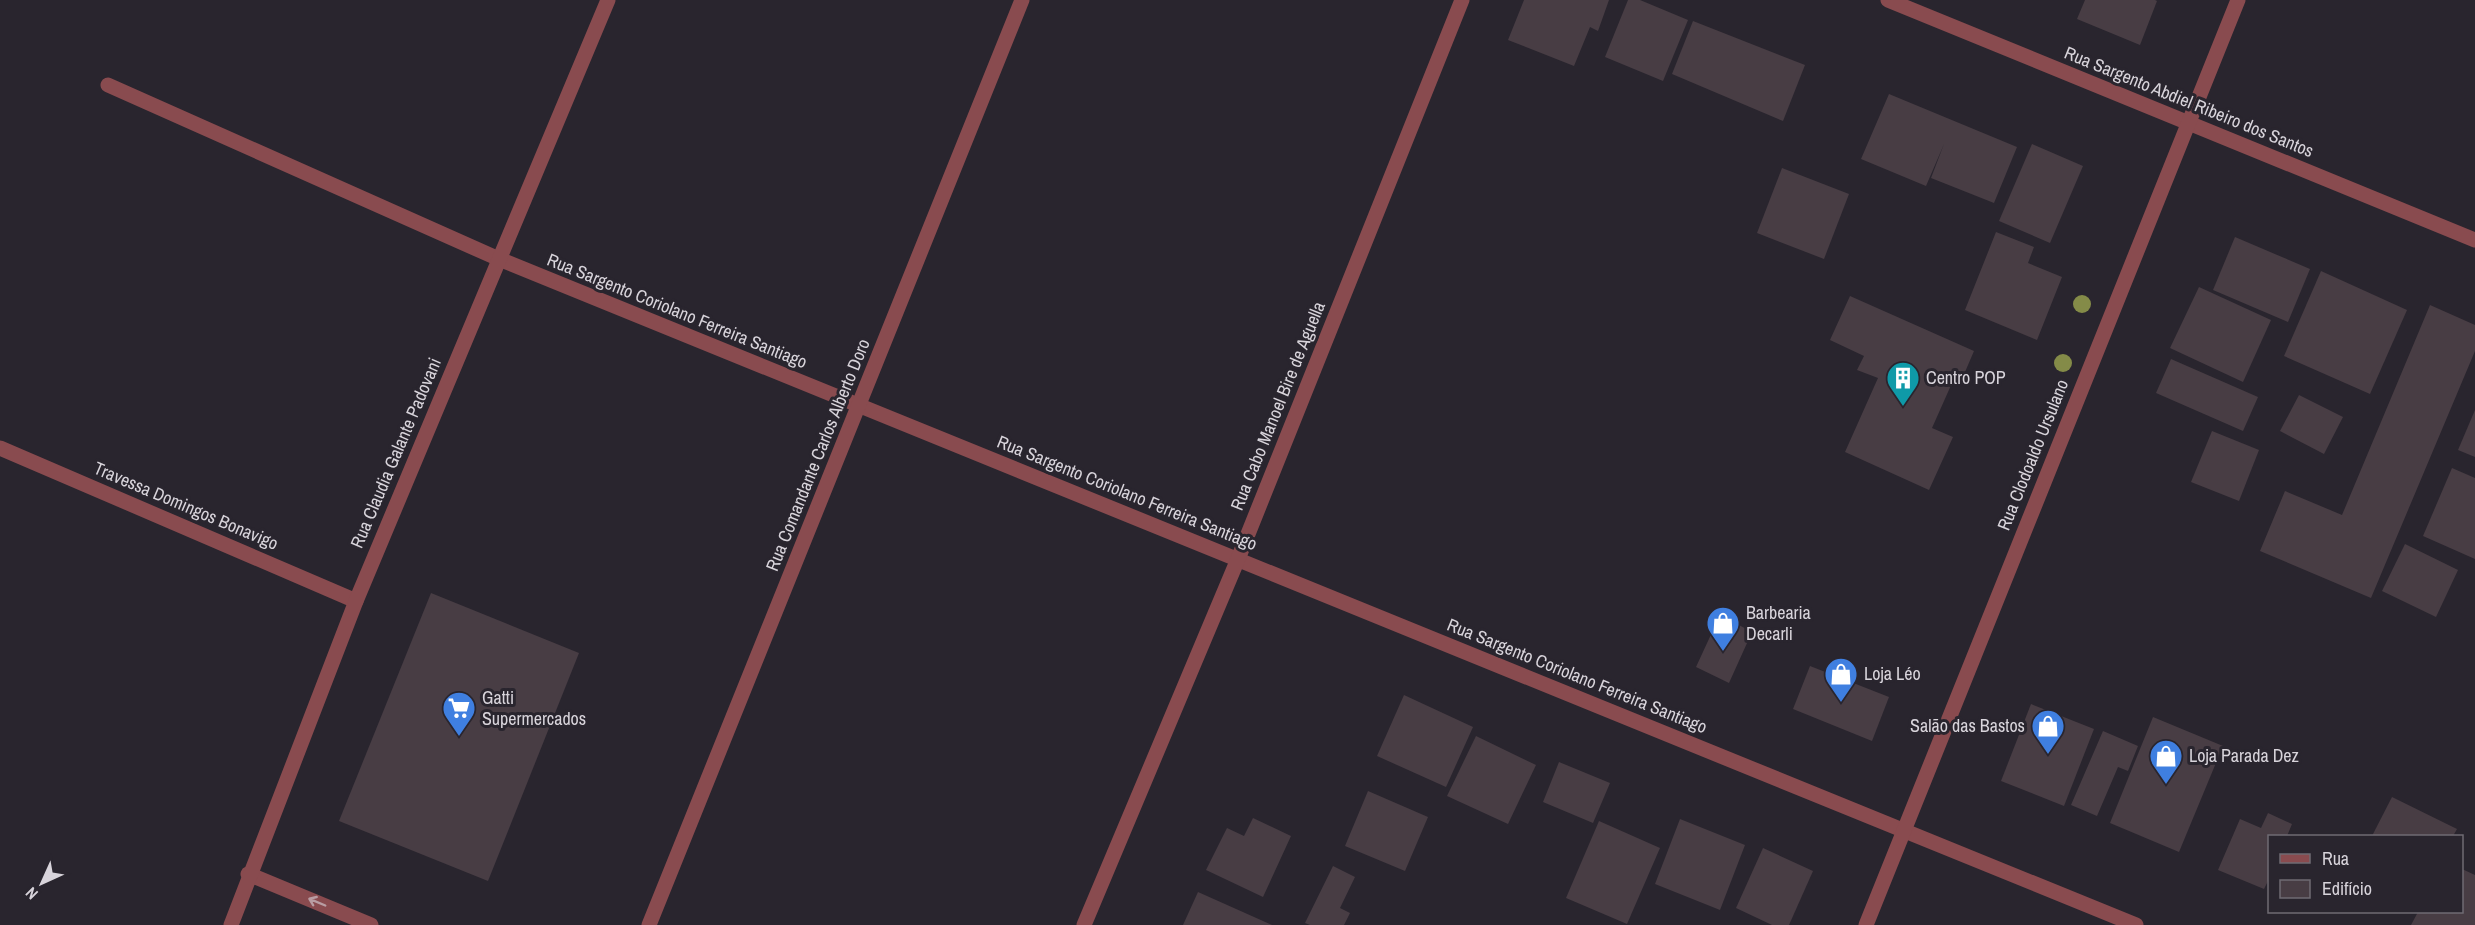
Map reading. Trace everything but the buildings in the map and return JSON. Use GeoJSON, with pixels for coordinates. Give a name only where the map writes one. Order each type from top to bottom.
{"type":"FeatureCollection","features":[{"type":"Feature","properties":{"kind":"street","name":"Rua Claudia Galante Padovani"},"geometry":{"type":"LineString","coordinates":[[231,925],[248,874],[356,601],[608,0]]}},
{"type":"Feature","properties":{"kind":"street","name":"Rua Comandante Carlos Alberto Doro"},"geometry":{"type":"LineString","coordinates":[[649,925],[1022,0]]}},
{"type":"Feature","properties":{"kind":"street","name":"Rua Cabo Manoel Bire de Aguella"},"geometry":{"type":"LineString","coordinates":[[1084,925],[1238,559],[1462,0]]}},
{"type":"Feature","properties":{"kind":"street","name":"Rua Sargento Abdiel Ribeiro dos Santos"},"geometry":{"type":"LineString","coordinates":[[1888,0],[2475,240]]}},
{"type":"Feature","properties":{"kind":"street","name":"Rua Clodoaldo Ursulano"},"geometry":{"type":"LineString","coordinates":[[1866,925],[2238,0]]}},
{"type":"Feature","properties":{"kind":"street","name":"Rua Sargento Coriolano Ferreira Santiago"},"geometry":{"type":"LineString","coordinates":[[108,85],[499,259],[2136,925]]}},
{"type":"Feature","properties":{"kind":"street","name":"Travessa Domingos Bonavigo"},"geometry":{"type":"LineString","coordinates":[[0,448],[356,601]]}},
{"type":"Feature","properties":{"kind":"street"},"geometry":{"type":"LineString","coordinates":[[248,874],[371,925]]}},
{"type":"Feature","properties":{"kind":"place","name":"Centro POP"},"geometry":{"type":"Point","coordinates":[1903,407]}},
{"type":"Feature","properties":{"kind":"place","name":"Barbearia Decarli"},"geometry":{"type":"Point","coordinates":[1723,652]}},
{"type":"Feature","properties":{"kind":"place","name":"Loja Léo"},"geometry":{"type":"Point","coordinates":[1841,703]}},
{"type":"Feature","properties":{"kind":"place","name":"Gatti Supermercados"},"geometry":{"type":"Point","coordinates":[459,737]}},
{"type":"Feature","properties":{"kind":"place","name":"Salão das Bastos"},"geometry":{"type":"Point","coordinates":[2048,755]}},
{"type":"Feature","properties":{"kind":"place","name":"Loja Parada Dez"},"geometry":{"type":"Point","coordinates":[2166,785]}}]}
